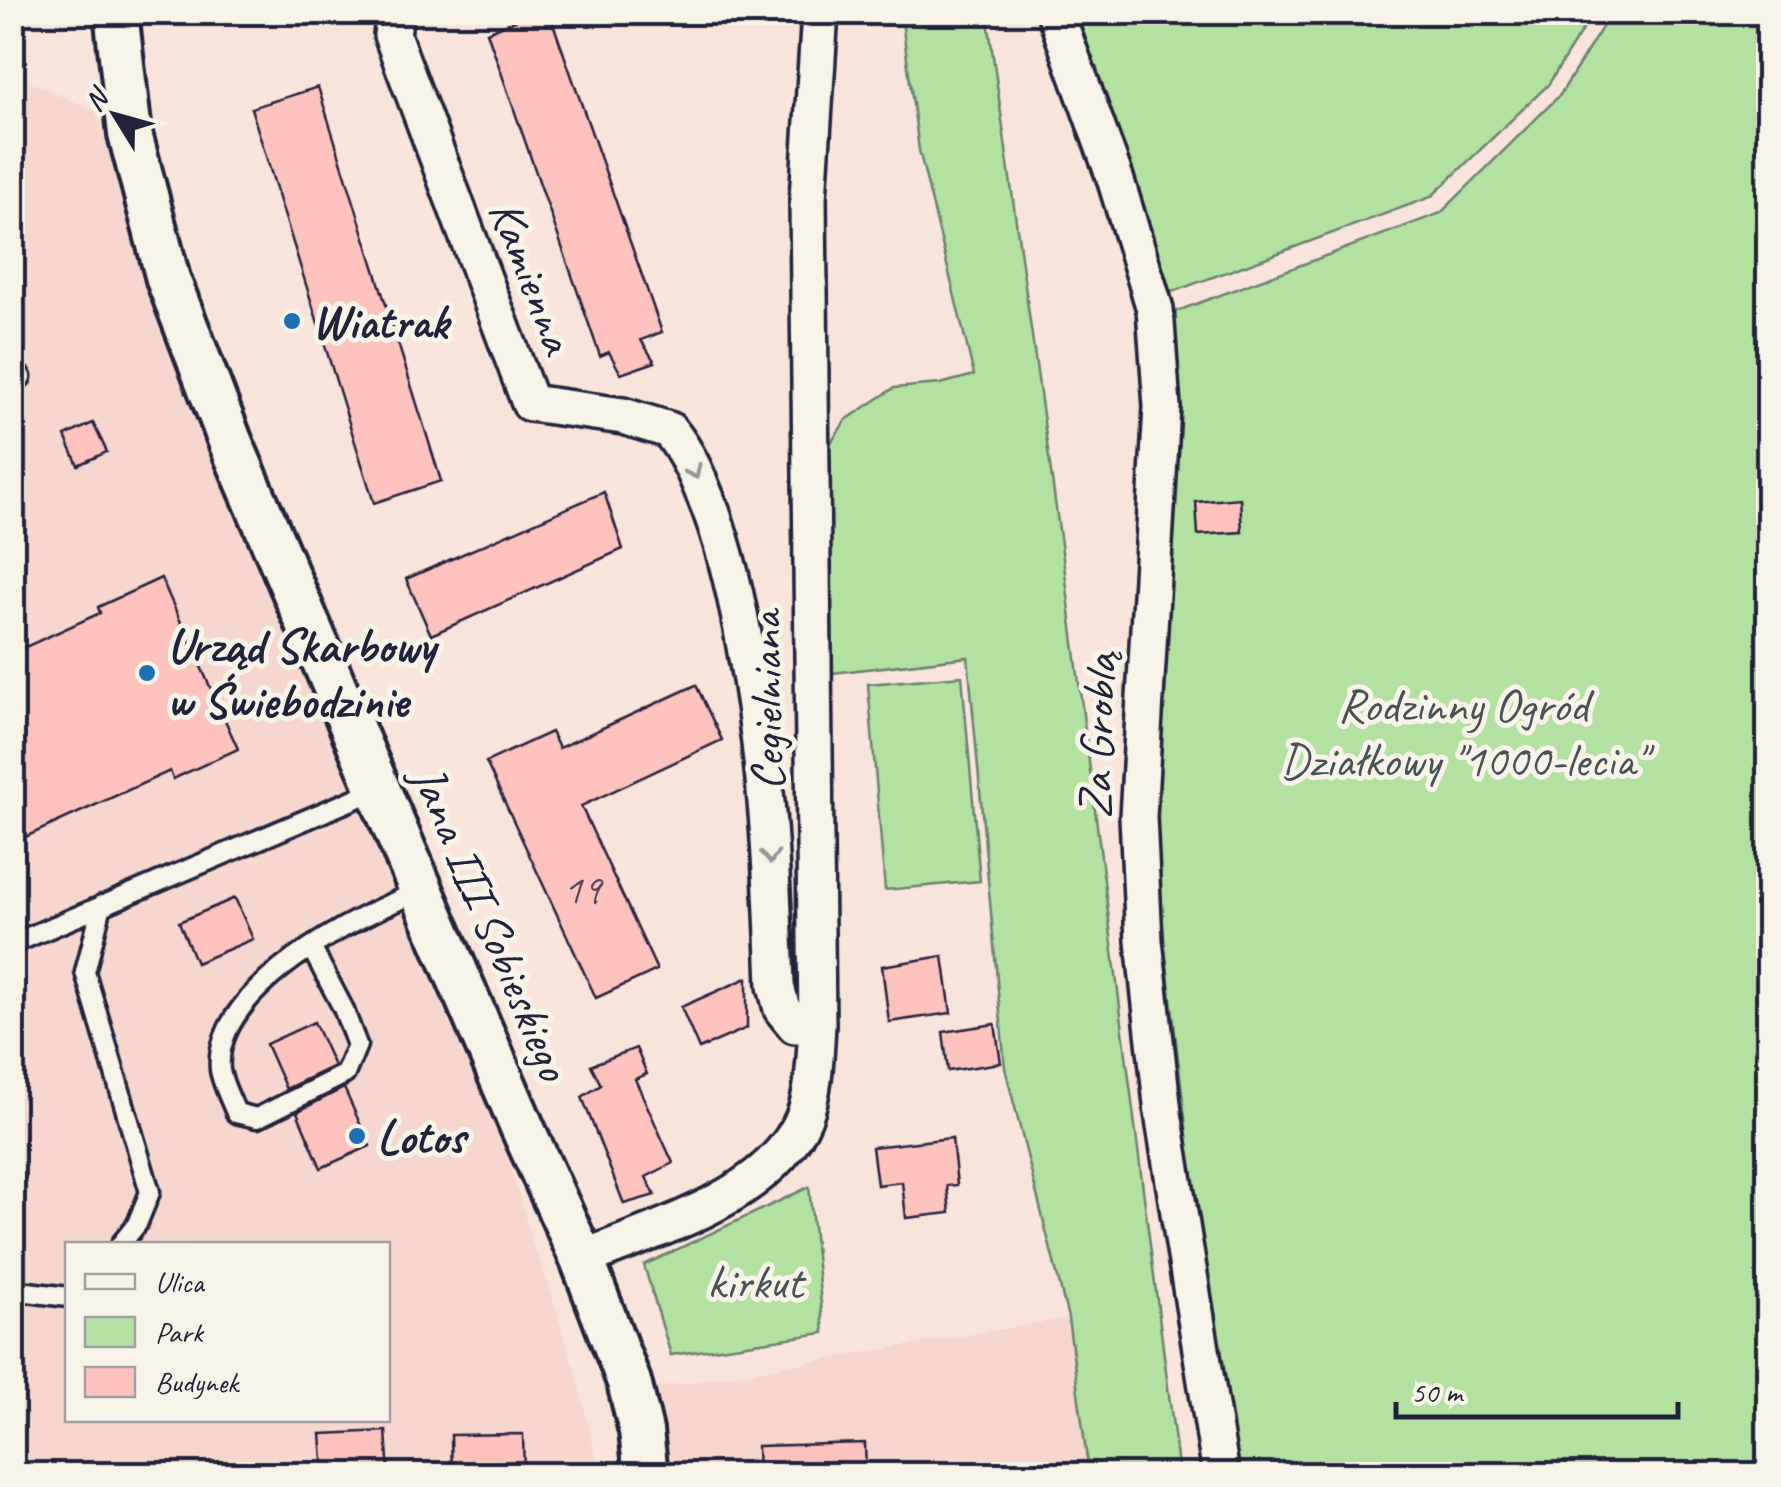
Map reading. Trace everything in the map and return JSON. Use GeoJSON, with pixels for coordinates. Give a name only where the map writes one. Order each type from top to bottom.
{"type":"FeatureCollection","features":[{"type":"Feature","properties":{"kind":"street","name":"Jana III Sobieskiego"},"geometry":{"type":"LineString","coordinates":[[116,12],[130,134],[163,266],[230,441],[582,1259],[629,1382],[642,1431],[646,1474]]}},
{"type":"Feature","properties":{"kind":"street","name":"Kamienna"},"geometry":{"type":"LineString","coordinates":[[395,12],[392,36],[530,403],[623,416],[670,430],[697,475],[735,588],[759,720],[776,986],[782,1009],[795,1025],[816,1026]]}},
{"type":"Feature","properties":{"kind":"street","name":"Cegielniana"},"geometry":{"type":"LineString","coordinates":[[582,1259],[740,1189],[778,1158],[794,1138],[811,1093],[816,1026],[808,198],[820,12]]}},
{"type":"Feature","properties":{"kind":"street","name":"Za Groblą"},"geometry":{"type":"LineString","coordinates":[[1055,12],[1110,163],[1154,309],[1162,407],[1138,817],[1144,941],[1163,1113],[1221,1474]]}},
{"type":"Feature","properties":{"kind":"lane"},"geometry":{"type":"LineString","coordinates":[[12,944],[378,789]]}},
{"type":"Feature","properties":{"kind":"lane"},"geometry":{"type":"LineString","coordinates":[[311,947],[343,1008],[357,1045],[346,1074],[256,1118],[236,1113],[220,1070],[224,1034],[255,991],[311,947],[383,905],[422,890]]}},
{"type":"Feature","properties":{"kind":"lane"},"geometry":{"type":"LineString","coordinates":[[102,905],[86,972],[150,1192],[137,1224],[122,1242]]}},
{"type":"Feature","properties":{"kind":"lane"},"geometry":{"type":"LineString","coordinates":[[12,1290],[65,1297]]}},
{"type":"Feature","properties":{"kind":"shaded area"},"geometry":{"type":"Polygon","coordinates":[[[12,74],[97,112],[144,268],[249,540],[506,1149],[577,1377],[600,1474],[13,1474],[12,74]]]}},
{"type":"Feature","properties":{"kind":"shaded area"},"geometry":{"type":"Polygon","coordinates":[[[1068,1318],[1089,1474],[654,1474],[645,1390],[1068,1318]]]}},
{"type":"Feature","properties":{"kind":"green space"},"geometry":{"type":"Polygon","coordinates":[[[901,13],[987,13],[1066,580],[1179,1474],[1089,1474],[1068,1318],[1005,1068],[968,657],[832,673],[822,456],[846,420],[894,388],[940,384],[974,375],[919,150],[901,13]]]}},
{"type":"Feature","properties":{"kind":"green space"},"geometry":{"type":"Polygon","coordinates":[[[1068,13],[1593,13],[1548,85],[1431,197],[1164,295],[1068,13]]]}},
{"type":"Feature","properties":{"kind":"green space","name":"Rodzinny Ogród Działkowy \"1000-lecia\""},"geometry":{"type":"Polygon","coordinates":[[[1611,13],[1768,13],[1768,1474],[1236,1474],[1209,1321],[1163,931],[1156,801],[1161,663],[1179,424],[1169,314],[1441,213],[1560,95],[1611,13]]]}},
{"type":"Feature","properties":{"kind":"green space"},"geometry":{"type":"Polygon","coordinates":[[[962,676],[980,881],[885,890],[868,684],[962,676]]]}},
{"type":"Feature","properties":{"kind":"green space","name":"kirkut"},"geometry":{"type":"Polygon","coordinates":[[[809,1187],[824,1333],[671,1355],[644,1265],[809,1187]]]}},
{"type":"Feature","properties":{"kind":"building"},"geometry":{"type":"Polygon","coordinates":[[[535,12],[549,12],[662,332],[641,340],[655,362],[621,374],[609,352],[600,356],[487,32],[535,12]]]}},
{"type":"Feature","properties":{"kind":"building"},"geometry":{"type":"Polygon","coordinates":[[[318,87],[441,481],[374,503],[251,108],[318,87]]]}},
{"type":"Feature","properties":{"kind":"building"},"geometry":{"type":"Polygon","coordinates":[[[93,423],[107,452],[78,465],[65,436],[93,423]]]}},
{"type":"Feature","properties":{"kind":"building"},"geometry":{"type":"Polygon","coordinates":[[[604,492],[623,549],[431,635],[406,579],[604,492]]]}},
{"type":"Feature","properties":{"kind":"building"},"geometry":{"type":"Polygon","coordinates":[[[1240,498],[1242,532],[1198,535],[1196,502],[1240,498]]]}},
{"type":"Feature","properties":{"kind":"building"},"geometry":{"type":"Polygon","coordinates":[[[161,578],[238,749],[173,779],[170,771],[12,843],[12,653],[100,613],[98,607],[161,578]]]}},
{"type":"Feature","properties":{"kind":"building"},"geometry":{"type":"Polygon","coordinates":[[[696,685],[722,740],[581,806],[657,970],[596,998],[486,762],[551,732],[559,748],[696,685]]]}},
{"type":"Feature","properties":{"kind":"building"},"geometry":{"type":"Polygon","coordinates":[[[235,898],[253,939],[196,963],[179,922],[235,898]]]}},
{"type":"Feature","properties":{"kind":"building"},"geometry":{"type":"Polygon","coordinates":[[[943,956],[951,1013],[889,1022],[882,966],[943,956]]]}},
{"type":"Feature","properties":{"kind":"building"},"geometry":{"type":"Polygon","coordinates":[[[747,978],[747,1028],[699,1049],[681,1007],[747,978]]]}},
{"type":"Feature","properties":{"kind":"building"},"geometry":{"type":"Polygon","coordinates":[[[314,1022],[334,1066],[286,1089],[266,1044],[314,1022]]]}},
{"type":"Feature","properties":{"kind":"building"},"geometry":{"type":"Polygon","coordinates":[[[995,1024],[1001,1063],[948,1071],[943,1032],[995,1024]]]}},
{"type":"Feature","properties":{"kind":"building"},"geometry":{"type":"Polygon","coordinates":[[[636,1048],[647,1074],[635,1079],[673,1163],[646,1177],[655,1195],[624,1204],[582,1097],[601,1085],[591,1065],[636,1048]]]}},
{"type":"Feature","properties":{"kind":"building"},"geometry":{"type":"Polygon","coordinates":[[[344,1088],[370,1146],[321,1168],[297,1112],[344,1088]]]}},
{"type":"Feature","properties":{"kind":"building"},"geometry":{"type":"Polygon","coordinates":[[[952,1138],[957,1185],[947,1186],[950,1213],[906,1218],[902,1182],[877,1185],[872,1147],[952,1138]]]}},
{"type":"Feature","properties":{"kind":"building"},"geometry":{"type":"Polygon","coordinates":[[[386,1431],[389,1474],[324,1474],[321,1434],[386,1431]]]}},
{"type":"Feature","properties":{"kind":"building"},"geometry":{"type":"Polygon","coordinates":[[[523,1434],[524,1474],[452,1474],[451,1435],[523,1434]]]}},
{"type":"Feature","properties":{"kind":"building"},"geometry":{"type":"Polygon","coordinates":[[[865,1443],[866,1474],[758,1474],[757,1446],[865,1443]]]}},
{"type":"Feature","properties":{"kind":"place","name":"Wiatrak"},"geometry":{"type":"Point","coordinates":[292,321]}},
{"type":"Feature","properties":{"kind":"place","name":"Urząd Skarbowy w Świebodzinie"},"geometry":{"type":"Point","coordinates":[147,673]}},
{"type":"Feature","properties":{"kind":"place","name":"Lotos"},"geometry":{"type":"Point","coordinates":[357,1136]}}]}
